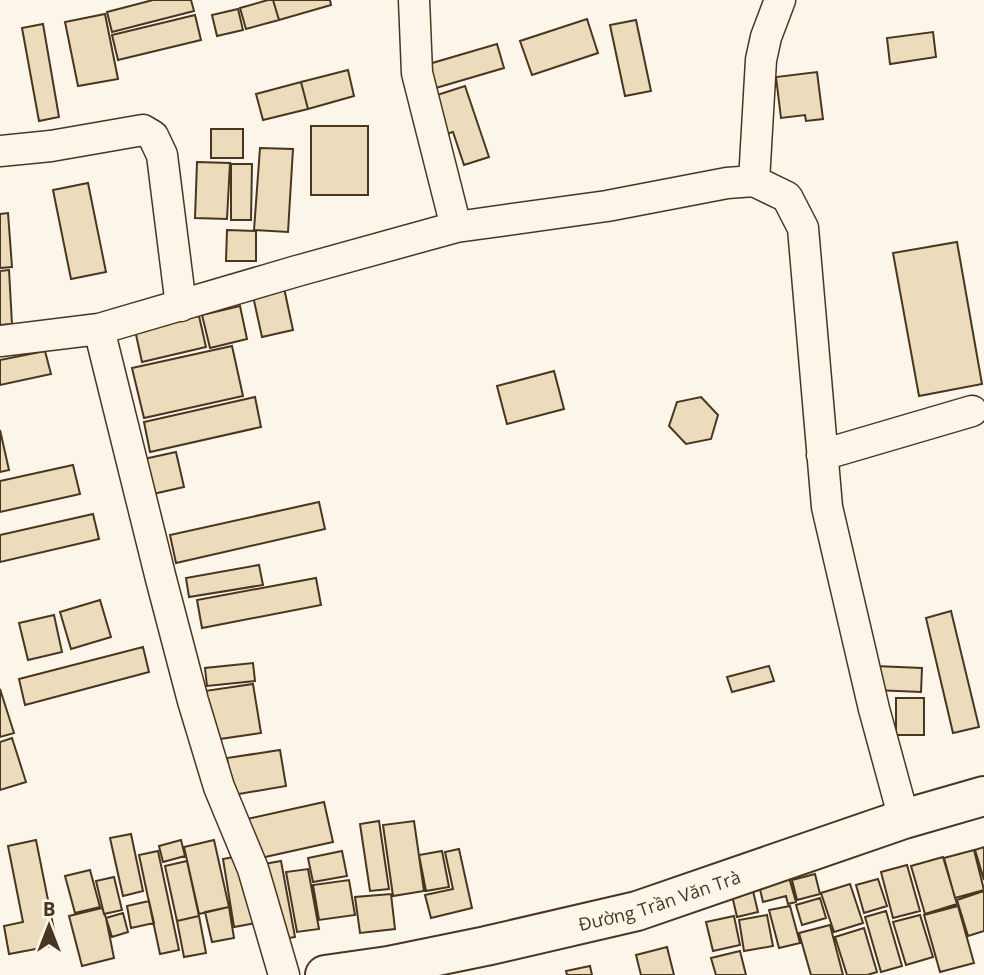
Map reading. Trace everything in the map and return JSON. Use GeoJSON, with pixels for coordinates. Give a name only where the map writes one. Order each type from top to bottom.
{"type":"FeatureCollection","features":[{"type":"Feature","properties":{"kind":"main road","name":"Đường Trần Văn Trà"},"geometry":{"type":"LineString","coordinates":[[325,975],[400,964],[637,911],[904,819],[984,796]]}},
{"type":"Feature","properties":{"kind":"street"},"geometry":{"type":"LineString","coordinates":[[414,0],[417,73],[456,227]]}},
{"type":"Feature","properties":{"kind":"street"},"geometry":{"type":"LineString","coordinates":[[754,181],[761,60],[766,37],[780,0]]}},
{"type":"Feature","properties":{"kind":"street"},"geometry":{"type":"LineString","coordinates":[[0,151],[51,146],[143,130],[153,136],[162,155],[181,306]]}},
{"type":"Feature","properties":{"kind":"street"},"geometry":{"type":"LineString","coordinates":[[0,341],[99,329],[456,227],[607,206],[727,183],[754,181],[787,197],[803,228],[827,507],[874,709],[904,819]]}},
{"type":"Feature","properties":{"kind":"street"},"geometry":{"type":"LineString","coordinates":[[99,329],[193,701],[219,787],[253,869],[284,975]]}},
{"type":"Feature","properties":{"kind":"street"},"geometry":{"type":"LineString","coordinates":[[822,455],[972,411]]}},
{"type":"Feature","properties":{"kind":"building"},"geometry":{"type":"Polygon","coordinates":[[[153,0],[191,0],[194,11],[112,32],[107,12],[153,0]]]}},
{"type":"Feature","properties":{"kind":"building"},"geometry":{"type":"Polygon","coordinates":[[[273,0],[279,20],[246,29],[240,8],[273,0]]]}},
{"type":"Feature","properties":{"kind":"building"},"geometry":{"type":"Polygon","coordinates":[[[273,0],[330,0],[331,5],[279,20],[273,0]]]}},
{"type":"Feature","properties":{"kind":"building"},"geometry":{"type":"Polygon","coordinates":[[[238,9],[243,30],[217,36],[212,15],[238,9]]]}},
{"type":"Feature","properties":{"kind":"building"},"geometry":{"type":"Polygon","coordinates":[[[105,14],[118,79],[78,86],[65,22],[105,14]]]}},
{"type":"Feature","properties":{"kind":"building"},"geometry":{"type":"Polygon","coordinates":[[[195,15],[201,40],[118,60],[112,35],[195,15]]]}},
{"type":"Feature","properties":{"kind":"building"},"geometry":{"type":"Polygon","coordinates":[[[587,19],[598,53],[532,75],[520,41],[587,19]]]}},
{"type":"Feature","properties":{"kind":"building"},"geometry":{"type":"Polygon","coordinates":[[[636,20],[651,91],[625,96],[610,25],[636,20]]]}},
{"type":"Feature","properties":{"kind":"building"},"geometry":{"type":"Polygon","coordinates":[[[43,24],[59,117],[39,121],[22,28],[43,24]]]}},
{"type":"Feature","properties":{"kind":"building"},"geometry":{"type":"Polygon","coordinates":[[[933,32],[936,57],[890,64],[887,38],[933,32]]]}},
{"type":"Feature","properties":{"kind":"building"},"geometry":{"type":"Polygon","coordinates":[[[497,44],[504,68],[429,90],[422,66],[497,44]]]}},
{"type":"Feature","properties":{"kind":"building"},"geometry":{"type":"Polygon","coordinates":[[[348,70],[354,96],[308,109],[301,82],[348,70]]]}},
{"type":"Feature","properties":{"kind":"building"},"geometry":{"type":"Polygon","coordinates":[[[817,72],[823,119],[806,121],[805,115],[781,118],[776,77],[817,72]]]}},
{"type":"Feature","properties":{"kind":"building"},"geometry":{"type":"Polygon","coordinates":[[[301,82],[308,109],[263,120],[256,94],[301,82]]]}},
{"type":"Feature","properties":{"kind":"building"},"geometry":{"type":"Polygon","coordinates":[[[465,86],[489,157],[464,165],[453,132],[438,136],[425,99],[465,86]]]}},
{"type":"Feature","properties":{"kind":"building"},"geometry":{"type":"Polygon","coordinates":[[[311,126],[368,126],[368,195],[311,195],[311,126]]]}},
{"type":"Feature","properties":{"kind":"building"},"geometry":{"type":"Polygon","coordinates":[[[211,129],[243,129],[243,158],[211,158],[211,129]]]}},
{"type":"Feature","properties":{"kind":"building"},"geometry":{"type":"Polygon","coordinates":[[[260,148],[293,149],[288,232],[254,230],[260,148]]]}},
{"type":"Feature","properties":{"kind":"building"},"geometry":{"type":"Polygon","coordinates":[[[197,162],[230,163],[227,219],[195,218],[197,162]]]}},
{"type":"Feature","properties":{"kind":"building"},"geometry":{"type":"Polygon","coordinates":[[[231,164],[252,164],[251,220],[231,220],[231,164]]]}},
{"type":"Feature","properties":{"kind":"building"},"geometry":{"type":"Polygon","coordinates":[[[88,183],[106,272],[71,279],[53,190],[88,183]]]}},
{"type":"Feature","properties":{"kind":"building"},"geometry":{"type":"Polygon","coordinates":[[[8,213],[12,267],[0,268],[0,214],[8,213]]]}},
{"type":"Feature","properties":{"kind":"building"},"geometry":{"type":"Polygon","coordinates":[[[227,230],[256,231],[256,261],[226,261],[227,230]]]}},
{"type":"Feature","properties":{"kind":"building"},"geometry":{"type":"Polygon","coordinates":[[[957,242],[982,384],[919,396],[893,253],[957,242]]]}},
{"type":"Feature","properties":{"kind":"building"},"geometry":{"type":"Polygon","coordinates":[[[9,270],[12,324],[0,325],[0,271],[9,270]]]}},
{"type":"Feature","properties":{"kind":"building"},"geometry":{"type":"Polygon","coordinates":[[[284,288],[293,330],[262,337],[253,296],[284,288]]]}},
{"type":"Feature","properties":{"kind":"building"},"geometry":{"type":"Polygon","coordinates":[[[240,306],[247,339],[210,348],[202,315],[240,306]]]}},
{"type":"Feature","properties":{"kind":"building"},"geometry":{"type":"Polygon","coordinates":[[[199,316],[206,347],[142,362],[135,330],[199,316]]]}},
{"type":"Feature","properties":{"kind":"building"},"geometry":{"type":"Polygon","coordinates":[[[232,346],[243,396],[144,418],[132,368],[232,346]]]}},
{"type":"Feature","properties":{"kind":"building"},"geometry":{"type":"Polygon","coordinates":[[[45,351],[51,374],[0,385],[0,360],[45,351]]]}},
{"type":"Feature","properties":{"kind":"building"},"geometry":{"type":"Polygon","coordinates":[[[554,371],[564,409],[507,424],[497,386],[554,371]]]}},
{"type":"Feature","properties":{"kind":"building"},"geometry":{"type":"Polygon","coordinates":[[[255,397],[261,427],[150,452],[144,422],[255,397]]]}},
{"type":"Feature","properties":{"kind":"building"},"geometry":{"type":"Polygon","coordinates":[[[701,397],[718,415],[711,439],[686,444],[669,426],[677,402],[701,397]]]}},
{"type":"Feature","properties":{"kind":"building"},"geometry":{"type":"Polygon","coordinates":[[[0,430],[9,470],[0,472],[0,430]]]}},
{"type":"Feature","properties":{"kind":"building"},"geometry":{"type":"Polygon","coordinates":[[[176,452],[184,487],[153,494],[144,459],[176,452]]]}},
{"type":"Feature","properties":{"kind":"building"},"geometry":{"type":"Polygon","coordinates":[[[73,465],[80,494],[0,512],[0,481],[73,465]]]}},
{"type":"Feature","properties":{"kind":"building"},"geometry":{"type":"Polygon","coordinates":[[[319,502],[325,529],[176,563],[170,535],[319,502]]]}},
{"type":"Feature","properties":{"kind":"building"},"geometry":{"type":"Polygon","coordinates":[[[93,514],[99,539],[0,562],[0,535],[93,514]]]}},
{"type":"Feature","properties":{"kind":"building"},"geometry":{"type":"Polygon","coordinates":[[[259,565],[263,585],[189,597],[186,578],[259,565]]]}},
{"type":"Feature","properties":{"kind":"building"},"geometry":{"type":"Polygon","coordinates":[[[316,578],[321,605],[202,628],[197,600],[316,578]]]}},
{"type":"Feature","properties":{"kind":"building"},"geometry":{"type":"Polygon","coordinates":[[[100,600],[111,637],[71,649],[60,612],[100,600]]]}},
{"type":"Feature","properties":{"kind":"building"},"geometry":{"type":"Polygon","coordinates":[[[951,611],[979,727],[953,733],[926,618],[951,611]]]}},
{"type":"Feature","properties":{"kind":"building"},"geometry":{"type":"Polygon","coordinates":[[[54,615],[62,652],[28,660],[19,623],[54,615]]]}},
{"type":"Feature","properties":{"kind":"building"},"geometry":{"type":"Polygon","coordinates":[[[143,647],[149,672],[25,705],[19,679],[143,647]]]}},
{"type":"Feature","properties":{"kind":"building"},"geometry":{"type":"Polygon","coordinates":[[[253,663],[255,681],[207,686],[205,668],[253,663]]]}},
{"type":"Feature","properties":{"kind":"building"},"geometry":{"type":"Polygon","coordinates":[[[769,666],[774,681],[732,692],[727,677],[769,666]]]}},
{"type":"Feature","properties":{"kind":"building"},"geometry":{"type":"Polygon","coordinates":[[[875,666],[922,668],[921,692],[874,690],[875,666]]]}},
{"type":"Feature","properties":{"kind":"building"},"geometry":{"type":"Polygon","coordinates":[[[253,684],[261,733],[213,740],[205,691],[253,684]]]}},
{"type":"Feature","properties":{"kind":"building"},"geometry":{"type":"Polygon","coordinates":[[[0,689],[14,733],[0,737],[0,689]]]}},
{"type":"Feature","properties":{"kind":"building"},"geometry":{"type":"Polygon","coordinates":[[[896,698],[924,698],[924,735],[896,735],[896,698]]]}},
{"type":"Feature","properties":{"kind":"building"},"geometry":{"type":"Polygon","coordinates":[[[12,738],[26,782],[0,790],[0,742],[12,738]]]}},
{"type":"Feature","properties":{"kind":"building"},"geometry":{"type":"Polygon","coordinates":[[[280,750],[286,786],[233,795],[227,758],[280,750]]]}},
{"type":"Feature","properties":{"kind":"building"},"geometry":{"type":"Polygon","coordinates":[[[324,802],[333,842],[256,859],[247,819],[324,802]]]}},
{"type":"Feature","properties":{"kind":"building"},"geometry":{"type":"Polygon","coordinates":[[[379,821],[389,889],[370,891],[360,824],[379,821]]]}},
{"type":"Feature","properties":{"kind":"building"},"geometry":{"type":"Polygon","coordinates":[[[414,821],[424,891],[393,896],[383,825],[414,821]]]}},
{"type":"Feature","properties":{"kind":"building"},"geometry":{"type":"Polygon","coordinates":[[[131,834],[143,891],[123,896],[110,838],[131,834]]]}},
{"type":"Feature","properties":{"kind":"building"},"geometry":{"type":"Polygon","coordinates":[[[36,840],[57,945],[9,954],[4,926],[23,922],[8,846],[36,840]]]}},
{"type":"Feature","properties":{"kind":"building"},"geometry":{"type":"Polygon","coordinates":[[[181,840],[185,856],[163,862],[159,846],[181,840]]]}},
{"type":"Feature","properties":{"kind":"building"},"geometry":{"type":"Polygon","coordinates":[[[214,840],[229,907],[199,914],[184,847],[214,840]]]}},
{"type":"Feature","properties":{"kind":"building"},"geometry":{"type":"Polygon","coordinates":[[[984,847],[984,880],[975,850],[984,847]]]}},
{"type":"Feature","properties":{"kind":"building"},"geometry":{"type":"Polygon","coordinates":[[[459,849],[472,908],[431,918],[425,895],[453,889],[445,852],[459,849]]]}},
{"type":"Feature","properties":{"kind":"building"},"geometry":{"type":"Polygon","coordinates":[[[974,850],[984,890],[955,898],[944,858],[974,850]]]}},
{"type":"Feature","properties":{"kind":"building"},"geometry":{"type":"Polygon","coordinates":[[[158,851],[179,950],[160,954],[139,855],[158,851]]]}},
{"type":"Feature","properties":{"kind":"building"},"geometry":{"type":"Polygon","coordinates":[[[342,851],[347,876],[313,882],[308,858],[342,851]]]}},
{"type":"Feature","properties":{"kind":"building"},"geometry":{"type":"Polygon","coordinates":[[[442,851],[449,887],[426,891],[419,855],[442,851]]]}},
{"type":"Feature","properties":{"kind":"building"},"geometry":{"type":"Polygon","coordinates":[[[244,855],[256,923],[234,927],[223,859],[244,855]]]}},
{"type":"Feature","properties":{"kind":"building"},"geometry":{"type":"Polygon","coordinates":[[[943,857],[957,904],[925,914],[911,866],[943,857]]]}},
{"type":"Feature","properties":{"kind":"building"},"geometry":{"type":"Polygon","coordinates":[[[187,861],[199,916],[177,921],[165,866],[187,861]]]}},
{"type":"Feature","properties":{"kind":"building"},"geometry":{"type":"Polygon","coordinates":[[[281,861],[295,937],[277,940],[264,864],[281,861]]]}},
{"type":"Feature","properties":{"kind":"building"},"geometry":{"type":"Polygon","coordinates":[[[907,865],[920,911],[893,918],[881,872],[907,865]]]}},
{"type":"Feature","properties":{"kind":"building"},"geometry":{"type":"Polygon","coordinates":[[[308,869],[319,929],[297,932],[286,872],[308,869]]]}},
{"type":"Feature","properties":{"kind":"building"},"geometry":{"type":"Polygon","coordinates":[[[90,870],[100,907],[75,913],[65,876],[90,870]]]}},
{"type":"Feature","properties":{"kind":"building"},"geometry":{"type":"Polygon","coordinates":[[[788,874],[796,902],[788,904],[786,896],[763,902],[758,881],[788,874]]]}},
{"type":"Feature","properties":{"kind":"building"},"geometry":{"type":"Polygon","coordinates":[[[815,874],[820,894],[797,900],[792,880],[815,874]]]}},
{"type":"Feature","properties":{"kind":"building"},"geometry":{"type":"Polygon","coordinates":[[[114,877],[122,910],[104,914],[96,881],[114,877]]]}},
{"type":"Feature","properties":{"kind":"building"},"geometry":{"type":"Polygon","coordinates":[[[878,879],[887,906],[864,913],[856,885],[878,879]]]}},
{"type":"Feature","properties":{"kind":"building"},"geometry":{"type":"Polygon","coordinates":[[[349,880],[355,915],[319,920],[313,885],[349,880]]]}},
{"type":"Feature","properties":{"kind":"building"},"geometry":{"type":"Polygon","coordinates":[[[850,884],[863,923],[834,932],[821,893],[850,884]]]}},
{"type":"Feature","properties":{"kind":"building"},"geometry":{"type":"Polygon","coordinates":[[[752,887],[758,912],[737,917],[731,891],[752,887]]]}},
{"type":"Feature","properties":{"kind":"building"},"geometry":{"type":"Polygon","coordinates":[[[984,891],[984,931],[968,936],[957,900],[984,891]]]}},
{"type":"Feature","properties":{"kind":"building"},"geometry":{"type":"Polygon","coordinates":[[[391,894],[395,929],[360,933],[355,897],[391,894]]]}},
{"type":"Feature","properties":{"kind":"building"},"geometry":{"type":"Polygon","coordinates":[[[820,898],[826,918],[802,925],[796,905],[820,898]]]}},
{"type":"Feature","properties":{"kind":"building"},"geometry":{"type":"Polygon","coordinates":[[[149,901],[154,923],[131,928],[127,906],[149,901]]]}},
{"type":"Feature","properties":{"kind":"building"},"geometry":{"type":"Polygon","coordinates":[[[790,906],[800,943],[779,948],[769,910],[790,906]]]}},
{"type":"Feature","properties":{"kind":"building"},"geometry":{"type":"Polygon","coordinates":[[[958,906],[974,963],[940,972],[924,915],[958,906]]]}},
{"type":"Feature","properties":{"kind":"building"},"geometry":{"type":"Polygon","coordinates":[[[229,907],[234,938],[212,942],[205,912],[229,907]]]}},
{"type":"Feature","properties":{"kind":"building"},"geometry":{"type":"Polygon","coordinates":[[[102,908],[114,958],[82,966],[69,916],[102,908]]]}},
{"type":"Feature","properties":{"kind":"building"},"geometry":{"type":"Polygon","coordinates":[[[886,911],[902,966],[881,972],[865,917],[886,911]]]}},
{"type":"Feature","properties":{"kind":"building"},"geometry":{"type":"Polygon","coordinates":[[[123,913],[128,932],[112,937],[106,918],[123,913]]]}},
{"type":"Feature","properties":{"kind":"building"},"geometry":{"type":"Polygon","coordinates":[[[767,915],[773,946],[744,951],[739,920],[767,915]]]}},
{"type":"Feature","properties":{"kind":"building"},"geometry":{"type":"Polygon","coordinates":[[[920,915],[933,957],[906,965],[893,922],[920,915]]]}},
{"type":"Feature","properties":{"kind":"building"},"geometry":{"type":"Polygon","coordinates":[[[199,916],[206,953],[184,957],[177,921],[199,916]]]}},
{"type":"Feature","properties":{"kind":"building"},"geometry":{"type":"Polygon","coordinates":[[[734,916],[740,945],[713,951],[706,922],[734,916]]]}},
{"type":"Feature","properties":{"kind":"building"},"geometry":{"type":"Polygon","coordinates":[[[830,925],[843,975],[811,975],[799,933],[830,925]]]}},
{"type":"Feature","properties":{"kind":"building"},"geometry":{"type":"Polygon","coordinates":[[[864,928],[877,972],[847,975],[835,937],[864,928]]]}},
{"type":"Feature","properties":{"kind":"building"},"geometry":{"type":"Polygon","coordinates":[[[667,947],[674,975],[641,975],[636,955],[667,947]]]}},
{"type":"Feature","properties":{"kind":"building"},"geometry":{"type":"Polygon","coordinates":[[[740,951],[746,975],[716,975],[711,958],[740,951]]]}},
{"type":"Feature","properties":{"kind":"building"},"geometry":{"type":"Polygon","coordinates":[[[590,966],[592,975],[567,975],[566,971],[590,966]]]}}]}
